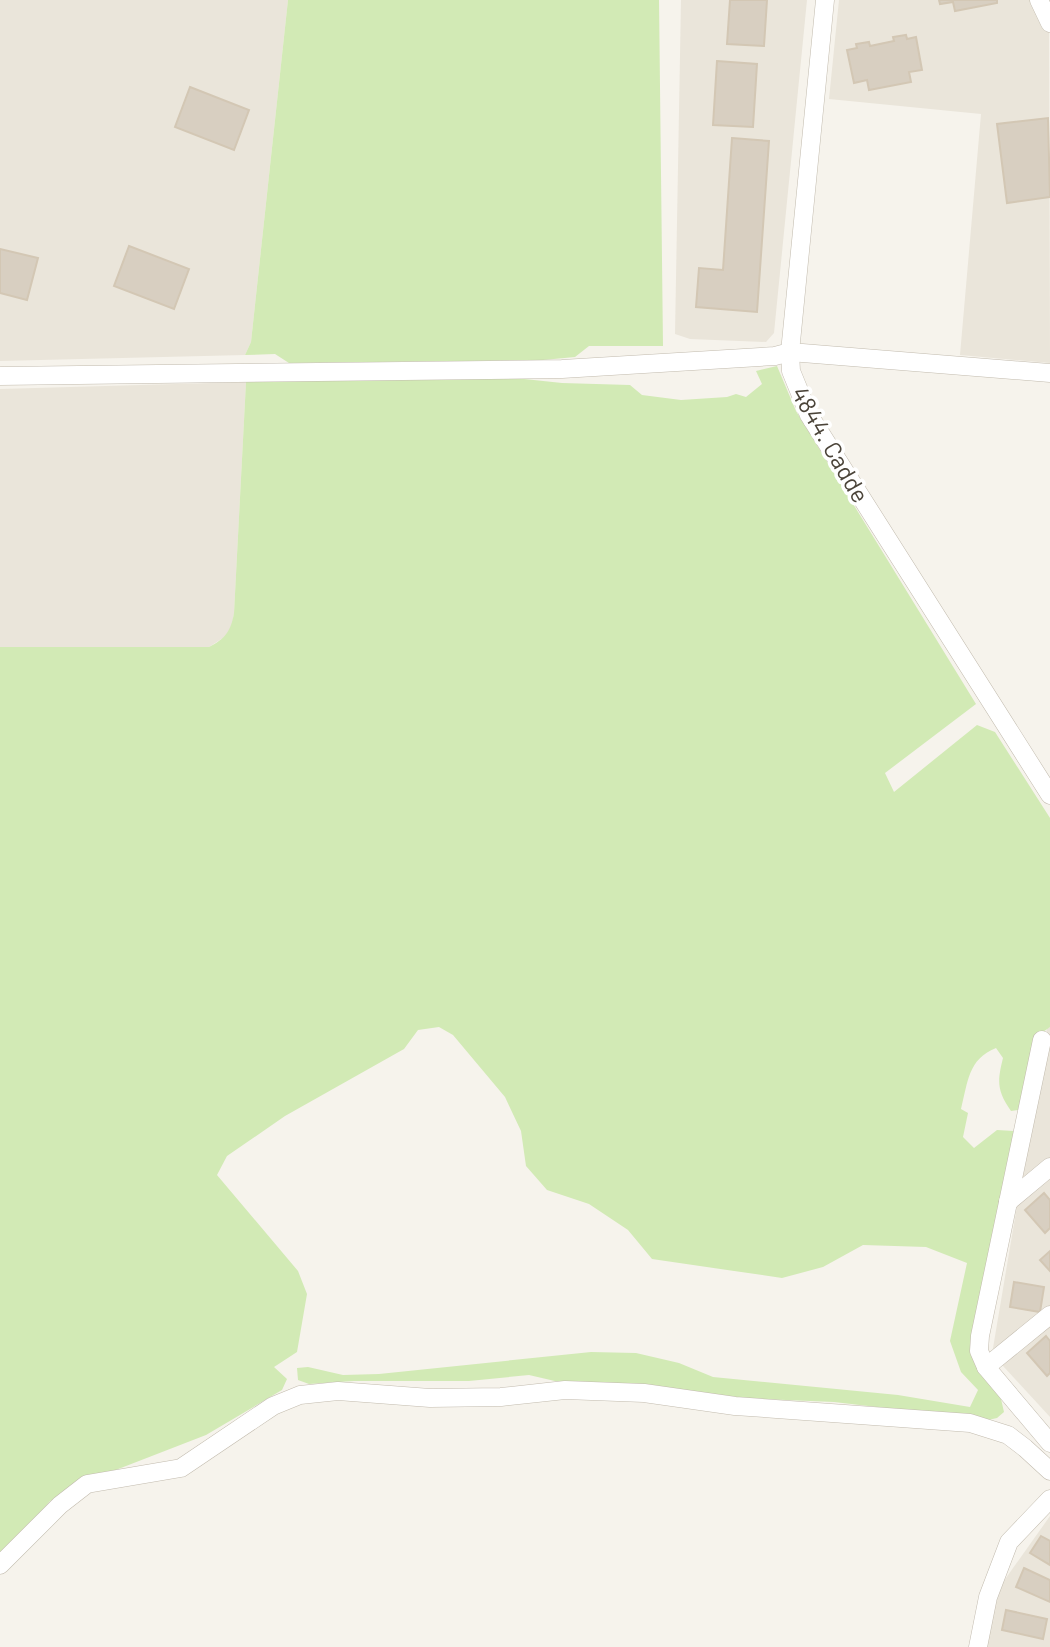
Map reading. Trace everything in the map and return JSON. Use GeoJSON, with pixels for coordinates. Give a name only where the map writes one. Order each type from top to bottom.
{"type":"FeatureCollection","features":[{"type":"Feature","properties":{"kind":"street","name":"4844. Cadde"},"geometry":{"type":"LineString","coordinates":[[824,0],[790,352],[794,381],[809,415],[1050,795]]}},
{"type":"Feature","properties":{"kind":"street"},"geometry":{"type":"LineString","coordinates":[[1039,0],[1050,23]]}},
{"type":"Feature","properties":{"kind":"street"},"geometry":{"type":"LineString","coordinates":[[0,376],[562,369],[775,356],[790,352],[1050,373]]}},
{"type":"Feature","properties":{"kind":"street"},"geometry":{"type":"LineString","coordinates":[[1042,1040],[979,1351],[986,1367],[1050,1443]]}},
{"type":"Feature","properties":{"kind":"street"},"geometry":{"type":"LineString","coordinates":[[1008,1202],[1050,1167]]}},
{"type":"Feature","properties":{"kind":"street"},"geometry":{"type":"LineString","coordinates":[[986,1367],[1050,1315]]}},
{"type":"Feature","properties":{"kind":"street"},"geometry":{"type":"LineString","coordinates":[[0,1565],[60,1505],[87,1484],[181,1468],[273,1406],[300,1395],[338,1391],[430,1398],[502,1397],[565,1390],[644,1393],[735,1406],[970,1423],[1008,1435],[1050,1471]]}},
{"type":"Feature","properties":{"kind":"street"},"geometry":{"type":"LineString","coordinates":[[978,1647],[988,1597],[1009,1542],[1050,1499]]}},
{"type":"Feature","properties":{"kind":"shaded area"},"geometry":{"type":"Polygon","coordinates":[[[0,0],[288,0],[251,342],[245,355],[0,361],[0,0]]]}},
{"type":"Feature","properties":{"kind":"shaded area"},"geometry":{"type":"Polygon","coordinates":[[[681,0],[807,0],[774,333],[766,342],[690,339],[675,334],[681,0]]]}},
{"type":"Feature","properties":{"kind":"shaded area"},"geometry":{"type":"Polygon","coordinates":[[[839,0],[1049,0],[1050,363],[960,355],[981,114],[829,99],[839,0]]]}},
{"type":"Feature","properties":{"kind":"shaded area"},"geometry":{"type":"Polygon","coordinates":[[[246,382],[234,613],[232,626],[226,636],[209,647],[0,647],[0,389],[246,382]]]}},
{"type":"Feature","properties":{"kind":"shaded area"},"geometry":{"type":"Polygon","coordinates":[[[1050,1027],[1050,1417],[992,1354],[1047,1028],[1050,1027]]]}},
{"type":"Feature","properties":{"kind":"shaded area"},"geometry":{"type":"Polygon","coordinates":[[[1050,1516],[1050,1647],[987,1647],[986,1640],[1001,1585],[1050,1516]]]}},
{"type":"Feature","properties":{"kind":"green space"},"geometry":{"type":"Polygon","coordinates":[[[288,0],[659,0],[663,346],[589,346],[575,357],[543,360],[289,363],[275,354],[245,355],[251,342],[288,0]]]}},
{"type":"Feature","properties":{"kind":"green space"},"geometry":{"type":"Polygon","coordinates":[[[777,366],[796,411],[976,704],[885,773],[894,792],[977,725],[995,732],[1050,818],[1050,1027],[1036,1037],[1024,1109],[1011,1111],[1003,1098],[999,1080],[1003,1058],[996,1048],[974,1065],[961,1109],[968,1113],[963,1137],[974,1148],[997,1130],[1014,1131],[1015,1146],[979,1367],[1001,1399],[1004,1412],[997,1418],[988,1420],[834,1402],[735,1398],[572,1385],[529,1375],[469,1381],[354,1381],[309,1384],[298,1380],[297,1368],[308,1367],[343,1375],[379,1374],[591,1352],[636,1353],[679,1363],[713,1377],[898,1395],[970,1407],[978,1390],[961,1372],[950,1341],[967,1263],[926,1247],[863,1245],[823,1267],[782,1278],[652,1259],[628,1230],[589,1204],[547,1190],[526,1166],[521,1131],[505,1097],[453,1035],[439,1027],[418,1030],[404,1049],[285,1116],[227,1156],[217,1175],[298,1271],[307,1294],[297,1352],[274,1367],[287,1379],[282,1390],[206,1435],[108,1473],[50,1501],[0,1560],[0,647],[209,647],[223,637],[229,630],[234,613],[246,382],[495,376],[562,383],[630,385],[642,395],[681,400],[736,394],[746,397],[762,384],[756,371],[777,366]]]}},
{"type":"Feature","properties":{"kind":"building"},"geometry":{"type":"Polygon","coordinates":[[[730,0],[767,0],[764,46],[727,44],[730,0]]]}},
{"type":"Feature","properties":{"kind":"building"},"geometry":{"type":"Polygon","coordinates":[[[939,0],[997,0],[997,3],[955,11],[953,2],[940,4],[939,0]]]}},
{"type":"Feature","properties":{"kind":"building"},"geometry":{"type":"Polygon","coordinates":[[[906,35],[907,39],[916,37],[922,70],[909,72],[911,82],[869,90],[867,80],[854,83],[847,50],[857,48],[856,44],[869,42],[870,46],[894,41],[893,37],[906,35]]]}},
{"type":"Feature","properties":{"kind":"building"},"geometry":{"type":"Polygon","coordinates":[[[717,61],[757,64],[753,127],[713,125],[717,61]]]}},
{"type":"Feature","properties":{"kind":"building"},"geometry":{"type":"Polygon","coordinates":[[[190,87],[249,110],[234,150],[175,127],[190,87]]]}},
{"type":"Feature","properties":{"kind":"building"},"geometry":{"type":"Polygon","coordinates":[[[1048,118],[1050,197],[1007,203],[997,124],[1048,118]]]}},
{"type":"Feature","properties":{"kind":"building"},"geometry":{"type":"Polygon","coordinates":[[[732,138],[769,141],[757,312],[696,307],[699,268],[723,270],[732,138]]]}},
{"type":"Feature","properties":{"kind":"building"},"geometry":{"type":"Polygon","coordinates":[[[129,246],[189,269],[174,309],[114,286],[129,246]]]}},
{"type":"Feature","properties":{"kind":"building"},"geometry":{"type":"Polygon","coordinates":[[[0,249],[38,258],[27,300],[0,293],[0,249]]]}},
{"type":"Feature","properties":{"kind":"building"},"geometry":{"type":"Polygon","coordinates":[[[1044,1193],[1050,1200],[1050,1228],[1045,1233],[1025,1210],[1044,1193]]]}},
{"type":"Feature","properties":{"kind":"building"},"geometry":{"type":"Polygon","coordinates":[[[1050,1251],[1050,1271],[1040,1260],[1050,1251]]]}},
{"type":"Feature","properties":{"kind":"building"},"geometry":{"type":"Polygon","coordinates":[[[1014,1282],[1044,1287],[1040,1312],[1010,1307],[1014,1282]]]}},
{"type":"Feature","properties":{"kind":"building"},"geometry":{"type":"Polygon","coordinates":[[[1046,1336],[1050,1341],[1050,1373],[1047,1376],[1027,1353],[1046,1336]]]}},
{"type":"Feature","properties":{"kind":"building"},"geometry":{"type":"Polygon","coordinates":[[[1041,1536],[1050,1541],[1050,1565],[1030,1553],[1041,1536]]]}},
{"type":"Feature","properties":{"kind":"building"},"geometry":{"type":"Polygon","coordinates":[[[1024,1568],[1050,1580],[1050,1602],[1016,1587],[1024,1568]]]}},
{"type":"Feature","properties":{"kind":"building"},"geometry":{"type":"Polygon","coordinates":[[[1006,1610],[1047,1619],[1043,1639],[1002,1630],[1006,1610]]]}}]}
